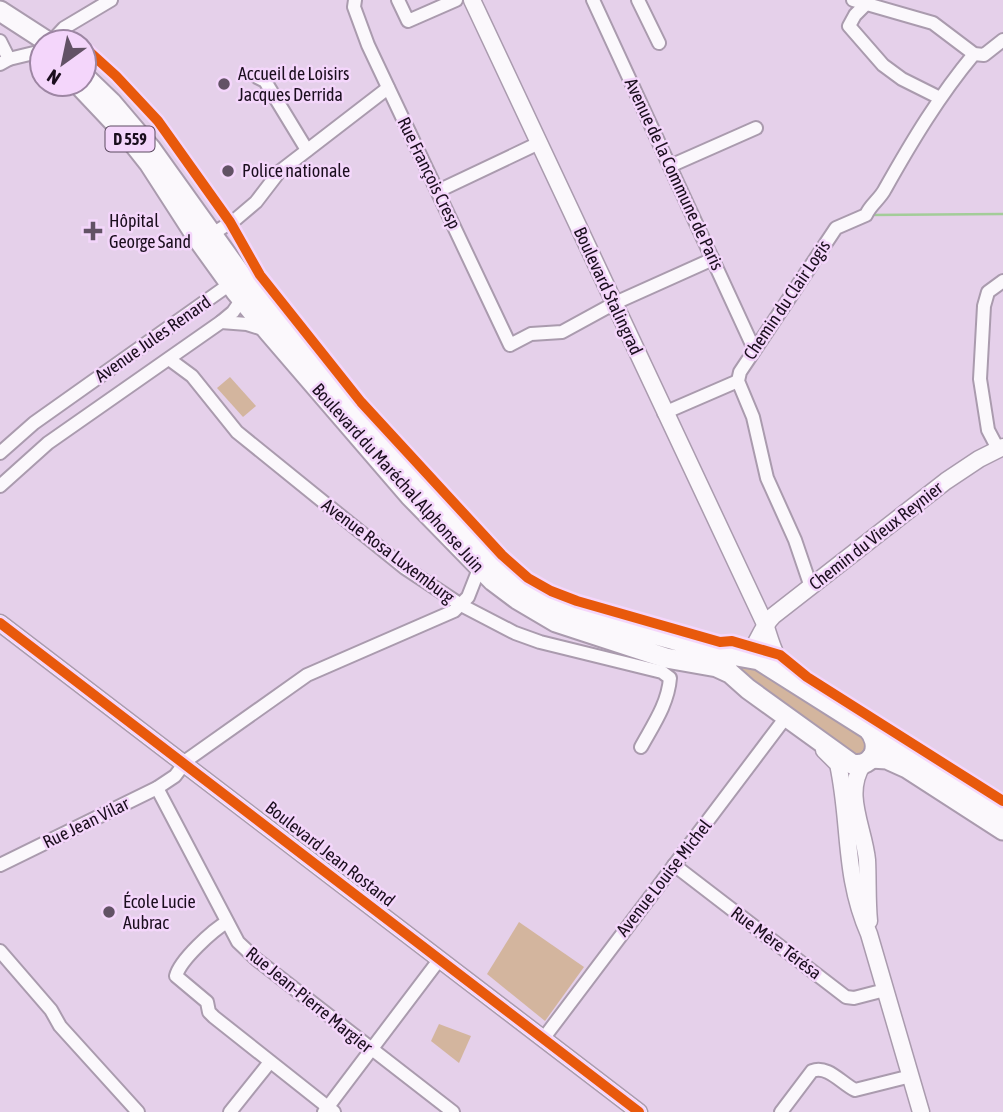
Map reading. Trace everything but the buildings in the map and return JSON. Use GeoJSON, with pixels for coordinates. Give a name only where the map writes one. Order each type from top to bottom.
{"type":"FeatureCollection","features":[{"type":"Feature","properties":{"kind":"main road"},"geometry":{"type":"LineString","coordinates":[[0,11],[28,29]]}},
{"type":"Feature","properties":{"kind":"main road"},"geometry":{"type":"LineString","coordinates":[[0,25],[28,42]]}},
{"type":"Feature","properties":{"kind":"main road","name":"Boulevard du Maréchal Alphonse Juin"},"geometry":{"type":"LineString","coordinates":[[98,91],[138,132],[268,331],[410,496],[486,575],[517,599],[555,622],[666,658],[717,667],[737,678],[741,684],[852,764],[887,760],[907,768],[1003,830]]}},
{"type":"Feature","properties":{"kind":"main road","name":"Boulevard du Maréchal Alphonse Juin"},"geometry":{"type":"LineString","coordinates":[[91,98],[130,139],[206,238]]}},
{"type":"Feature","properties":{"kind":"main road","name":"Boulevard du Maréchal Alphonse Juin"},"geometry":{"type":"LineString","coordinates":[[239,287],[262,304],[438,507],[488,558],[525,588],[555,605],[583,616],[759,660],[873,734],[933,765],[1003,811]]}},
{"type":"Feature","properties":{"kind":"main road"},"geometry":{"type":"LineString","coordinates":[[737,678],[737,666],[746,658]]}},
{"type":"Feature","properties":{"kind":"main road"},"geometry":{"type":"LineString","coordinates":[[867,761],[877,747],[873,734]]}},
{"type":"Feature","properties":{"kind":"street"},"geometry":{"type":"LineString","coordinates":[[64,28],[111,0]]}},
{"type":"Feature","properties":{"kind":"street","name":"Rue François Cresp"},"geometry":{"type":"LineString","coordinates":[[355,0],[354,7],[368,45],[510,345],[531,334],[562,332],[615,303]]}},
{"type":"Feature","properties":{"kind":"street"},"geometry":{"type":"LineString","coordinates":[[398,0],[408,21],[456,0]]}},
{"type":"Feature","properties":{"kind":"street","name":"Boulevard Stalingrad"},"geometry":{"type":"LineString","coordinates":[[472,0],[765,624],[780,664],[815,694]]}},
{"type":"Feature","properties":{"kind":"street","name":"Avenue de la Commune de Paris"},"geometry":{"type":"LineString","coordinates":[[593,0],[754,349]]}},
{"type":"Feature","properties":{"kind":"street"},"geometry":{"type":"LineString","coordinates":[[639,0],[659,43]]}},
{"type":"Feature","properties":{"kind":"street"},"geometry":{"type":"LineString","coordinates":[[940,98],[902,79],[883,65],[849,26],[860,2],[933,23],[974,54],[984,55],[1003,40]]}},
{"type":"Feature","properties":{"kind":"street"},"geometry":{"type":"LineString","coordinates":[[0,41],[4,61],[28,55]]}},
{"type":"Feature","properties":{"kind":"street","name":"Chemin du Clair Logis"},"geometry":{"type":"LineString","coordinates":[[811,587],[795,540],[767,478],[753,417],[738,381],[740,372],[836,228],[866,215],[883,193],[898,162],[940,98],[974,54]]}},
{"type":"Feature","properties":{"kind":"street"},"geometry":{"type":"LineString","coordinates":[[257,77],[265,81],[307,150]]}},
{"type":"Feature","properties":{"kind":"street"},"geometry":{"type":"LineString","coordinates":[[206,238],[256,202],[279,172],[388,88]]}},
{"type":"Feature","properties":{"kind":"street"},"geometry":{"type":"LineString","coordinates":[[670,166],[756,128]]}},
{"type":"Feature","properties":{"kind":"street"},"geometry":{"type":"LineString","coordinates":[[439,191],[539,144]]}},
{"type":"Feature","properties":{"kind":"street"},"geometry":{"type":"LineString","coordinates":[[615,303],[713,259]]}},
{"type":"Feature","properties":{"kind":"street"},"geometry":{"type":"LineString","coordinates":[[1001,451],[988,430],[980,379],[984,306],[988,292],[1003,281]]}},
{"type":"Feature","properties":{"kind":"street","name":"Avenue Jules Renard"},"geometry":{"type":"LineString","coordinates":[[0,486],[30,458],[90,412],[221,322],[233,312],[239,287]]}},
{"type":"Feature","properties":{"kind":"street","name":"Avenue Jules Renard"},"geometry":{"type":"LineString","coordinates":[[0,453],[34,422],[239,287]]}},
{"type":"Feature","properties":{"kind":"street","name":"Avenue Jules Renard"},"geometry":{"type":"LineString","coordinates":[[221,322],[247,324],[268,331]]}},
{"type":"Feature","properties":{"kind":"street","name":"Avenue Rosa Luxemburg"},"geometry":{"type":"LineString","coordinates":[[183,349],[192,376]]}},
{"type":"Feature","properties":{"kind":"street","name":"Avenue Rosa Luxemburg"},"geometry":{"type":"LineString","coordinates":[[169,359],[192,376],[223,416],[245,438],[405,568],[515,633],[540,642],[662,672],[670,678],[661,711],[640,747]]}},
{"type":"Feature","properties":{"kind":"street"},"geometry":{"type":"LineString","coordinates":[[664,413],[738,381]]}},
{"type":"Feature","properties":{"kind":"street","name":"Avenue Jules Renard"},"geometry":{"type":"LineString","coordinates":[[77,394],[90,412]]}},
{"type":"Feature","properties":{"kind":"street","name":"Chemin du Vieux Reynier"},"geometry":{"type":"LineString","coordinates":[[758,640],[765,624],[773,615],[946,481],[979,459],[1001,451]]}},
{"type":"Feature","properties":{"kind":"street"},"geometry":{"type":"LineString","coordinates":[[464,601],[486,575]]}},
{"type":"Feature","properties":{"kind":"street","name":"Boulevard Stalingrad"},"geometry":{"type":"LineString","coordinates":[[744,582],[758,640]]}},
{"type":"Feature","properties":{"kind":"street","name":"Rue Jean Vilar"},"geometry":{"type":"LineString","coordinates":[[0,865],[157,788],[186,762],[307,675],[447,615],[464,601]]}},
{"type":"Feature","properties":{"kind":"street","name":"Boulevard Jean Rostand"},"geometry":{"type":"LineString","coordinates":[[0,623],[186,762],[639,1112]]}},
{"type":"Feature","properties":{"kind":"street"},"geometry":{"type":"LineString","coordinates":[[746,658],[758,640]]}},
{"type":"Feature","properties":{"kind":"street","name":"Avenue Louise Michel"},"geometry":{"type":"LineString","coordinates":[[543,1039],[786,717]]}},
{"type":"Feature","properties":{"kind":"street"},"geometry":{"type":"LineString","coordinates":[[808,732],[838,764],[858,909],[869,934],[921,1112]]}},
{"type":"Feature","properties":{"kind":"street"},"geometry":{"type":"LineString","coordinates":[[867,761],[855,778],[853,786],[867,857],[869,934]]}},
{"type":"Feature","properties":{"kind":"street","name":"Rue Jean-Pierre Margier"},"geometry":{"type":"LineString","coordinates":[[157,788],[238,942],[256,959],[453,1112]]}},
{"type":"Feature","properties":{"kind":"street","name":"Rue Mère Térésa"},"geometry":{"type":"LineString","coordinates":[[674,865],[846,997],[854,998],[885,990]]}},
{"type":"Feature","properties":{"kind":"street"},"geometry":{"type":"LineString","coordinates":[[226,922],[217,927],[184,962],[176,976],[207,1002],[209,1012],[214,1017],[329,1110],[439,960]]}},
{"type":"Feature","properties":{"kind":"street"},"geometry":{"type":"LineString","coordinates":[[0,951],[51,1010],[60,1026]]}},
{"type":"Feature","properties":{"kind":"street"},"geometry":{"type":"LineString","coordinates":[[0,964],[138,1112]]}},
{"type":"Feature","properties":{"kind":"street"},"geometry":{"type":"LineString","coordinates":[[230,1112],[270,1062]]}},
{"type":"Feature","properties":{"kind":"street"},"geometry":{"type":"LineString","coordinates":[[781,1112],[812,1071],[818,1069],[825,1070],[855,1090],[911,1076]]}},
{"type":"Feature","properties":{"kind":"shaded area"},"geometry":{"type":"Polygon","coordinates":[[[230,377],[256,406],[243,417],[217,388],[230,377]]]}},
{"type":"Feature","properties":{"kind":"shaded area"},"geometry":{"type":"Polygon","coordinates":[[[746,658],[873,734],[863,764],[737,672],[737,666],[746,658]]]}},
{"type":"Feature","properties":{"kind":"shaded area"},"geometry":{"type":"Polygon","coordinates":[[[519,922],[584,967],[545,1021],[487,974],[519,922]]]}},
{"type":"Feature","properties":{"kind":"shaded area"},"geometry":{"type":"Polygon","coordinates":[[[439,1024],[471,1036],[459,1063],[431,1041],[439,1024]]]}},
{"type":"Feature","properties":{"kind":"waterway"},"geometry":{"type":"LineString","coordinates":[[869,215],[1003,214]]}},
{"type":"Feature","properties":{"kind":"cycle path"},"geometry":{"type":"LineString","coordinates":[[98,60],[158,121],[230,222],[260,275],[361,402],[502,555],[528,578],[577,601],[720,642],[732,641],[780,655],[807,677],[1003,801]]}},
{"type":"Feature","properties":{"kind":"cycle path"},"geometry":{"type":"LineString","coordinates":[[0,623],[639,1112]]}},
{"type":"Feature","properties":{"kind":"place","name":"Accueil de Loisirs Jacques Derrida"},"geometry":{"type":"Point","coordinates":[224,84]}},
{"type":"Feature","properties":{"kind":"place","name":"Police nationale"},"geometry":{"type":"Point","coordinates":[228,171]}},
{"type":"Feature","properties":{"kind":"place","name":"Hôpital George Sand"},"geometry":{"type":"Point","coordinates":[93,231]}},
{"type":"Feature","properties":{"kind":"place","name":"École Lucie Aubrac"},"geometry":{"type":"Point","coordinates":[109,912]}}]}
